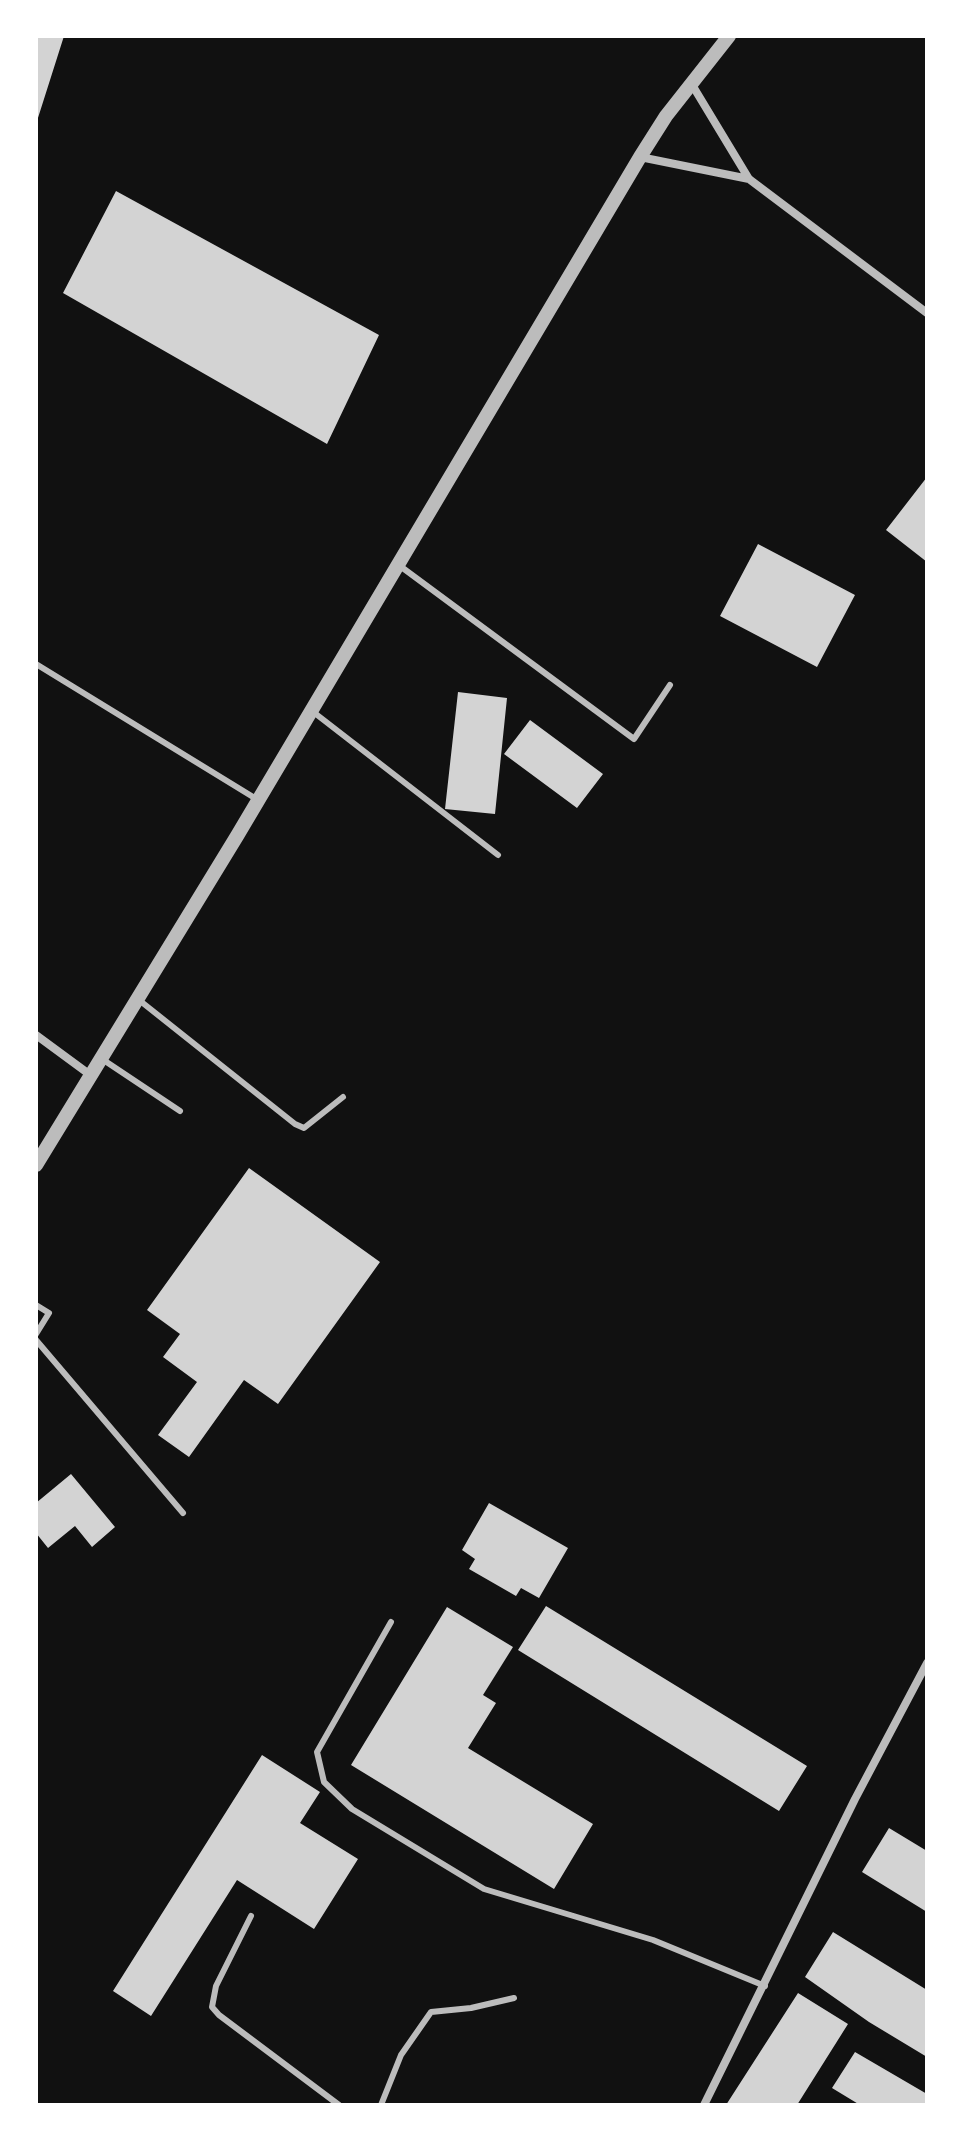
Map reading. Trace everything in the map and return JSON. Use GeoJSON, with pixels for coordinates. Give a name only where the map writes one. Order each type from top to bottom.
{"type":"FeatureCollection","features":[{"type":"Feature","properties":{"kind":"street"},"geometry":{"type":"LineString","coordinates":[[36,1165],[312,711],[640,157],[691,82],[729,36]]}},
{"type":"Feature","properties":{"kind":"street"},"geometry":{"type":"LineString","coordinates":[[691,82],[749,179],[927,313]]}},
{"type":"Feature","properties":{"kind":"street"},"geometry":{"type":"LineString","coordinates":[[640,157],[749,179]]}},
{"type":"Feature","properties":{"kind":"street"},"geometry":{"type":"LineString","coordinates":[[36,1035],[89,1074]]}},
{"type":"Feature","properties":{"kind":"street"},"geometry":{"type":"LineString","coordinates":[[704,2105],[855,1799],[927,1663]]}},
{"type":"Feature","properties":{"kind":"lane"},"geometry":{"type":"LineString","coordinates":[[398,565],[634,739],[670,685]]}},
{"type":"Feature","properties":{"kind":"lane"},"geometry":{"type":"LineString","coordinates":[[36,664],[258,800]]}},
{"type":"Feature","properties":{"kind":"lane"},"geometry":{"type":"LineString","coordinates":[[312,711],[498,855]]}},
{"type":"Feature","properties":{"kind":"lane"},"geometry":{"type":"LineString","coordinates":[[136,998],[295,1124],[304,1128],[343,1097]]}},
{"type":"Feature","properties":{"kind":"lane"},"geometry":{"type":"LineString","coordinates":[[99,1057],[180,1111]]}},
{"type":"Feature","properties":{"kind":"lane"},"geometry":{"type":"LineString","coordinates":[[36,1305],[49,1313],[36,1334]]}},
{"type":"Feature","properties":{"kind":"lane"},"geometry":{"type":"LineString","coordinates":[[36,1340],[183,1513]]}},
{"type":"Feature","properties":{"kind":"lane"},"geometry":{"type":"LineString","coordinates":[[391,1622],[317,1752],[324,1782],[352,1809],[484,1889],[653,1940],[765,1986]]}},
{"type":"Feature","properties":{"kind":"lane"},"geometry":{"type":"LineString","coordinates":[[251,1916],[216,1986],[212,2007],[339,2105]]}},
{"type":"Feature","properties":{"kind":"lane"},"geometry":{"type":"LineString","coordinates":[[381,2105],[401,2055],[431,2012],[471,2008],[514,1998]]}},
{"type":"Feature","properties":{"kind":"building"},"geometry":{"type":"Polygon","coordinates":[[[36,36],[64,36],[37,121],[36,120],[36,36]]]}},
{"type":"Feature","properties":{"kind":"building"},"geometry":{"type":"Polygon","coordinates":[[[116,191],[379,335],[327,444],[63,293],[116,191]]]}},
{"type":"Feature","properties":{"kind":"building"},"geometry":{"type":"Polygon","coordinates":[[[927,477],[927,562],[886,530],[927,477]]]}},
{"type":"Feature","properties":{"kind":"building"},"geometry":{"type":"Polygon","coordinates":[[[758,544],[855,595],[817,667],[720,616],[758,544]]]}},
{"type":"Feature","properties":{"kind":"building"},"geometry":{"type":"Polygon","coordinates":[[[458,692],[507,698],[495,814],[445,809],[458,692]]]}},
{"type":"Feature","properties":{"kind":"building"},"geometry":{"type":"Polygon","coordinates":[[[530,720],[603,774],[577,808],[504,754],[530,720]]]}},
{"type":"Feature","properties":{"kind":"building"},"geometry":{"type":"Polygon","coordinates":[[[249,1168],[380,1262],[278,1404],[244,1380],[189,1457],[158,1435],[197,1382],[163,1357],[180,1334],[147,1310],[249,1168]]]}},
{"type":"Feature","properties":{"kind":"building"},"geometry":{"type":"Polygon","coordinates":[[[71,1474],[115,1527],[92,1547],[75,1526],[48,1548],[36,1533],[36,1503],[71,1474]]]}},
{"type":"Feature","properties":{"kind":"building"},"geometry":{"type":"Polygon","coordinates":[[[489,1503],[568,1548],[539,1598],[521,1588],[516,1596],[469,1569],[475,1559],[462,1550],[489,1503]]]}},
{"type":"Feature","properties":{"kind":"building"},"geometry":{"type":"Polygon","coordinates":[[[546,1606],[807,1766],[779,1811],[518,1650],[546,1606]]]}},
{"type":"Feature","properties":{"kind":"building"},"geometry":{"type":"Polygon","coordinates":[[[447,1607],[513,1647],[483,1695],[496,1703],[468,1748],[593,1824],[554,1889],[351,1765],[447,1607]]]}},
{"type":"Feature","properties":{"kind":"building"},"geometry":{"type":"Polygon","coordinates":[[[262,1755],[320,1792],[300,1823],[358,1859],[314,1929],[237,1880],[151,2016],[113,1991],[262,1755]]]}},
{"type":"Feature","properties":{"kind":"building"},"geometry":{"type":"Polygon","coordinates":[[[889,1828],[927,1851],[927,1912],[862,1872],[889,1828]]]}},
{"type":"Feature","properties":{"kind":"building"},"geometry":{"type":"Polygon","coordinates":[[[833,1932],[927,1990],[927,2057],[869,2022],[805,1977],[833,1932]]]}},
{"type":"Feature","properties":{"kind":"building"},"geometry":{"type":"Polygon","coordinates":[[[798,1993],[848,2024],[797,2105],[726,2105],[798,1993]]]}},
{"type":"Feature","properties":{"kind":"building"},"geometry":{"type":"Polygon","coordinates":[[[855,2052],[927,2094],[927,2105],[860,2105],[832,2088],[855,2052]]]}}]}
